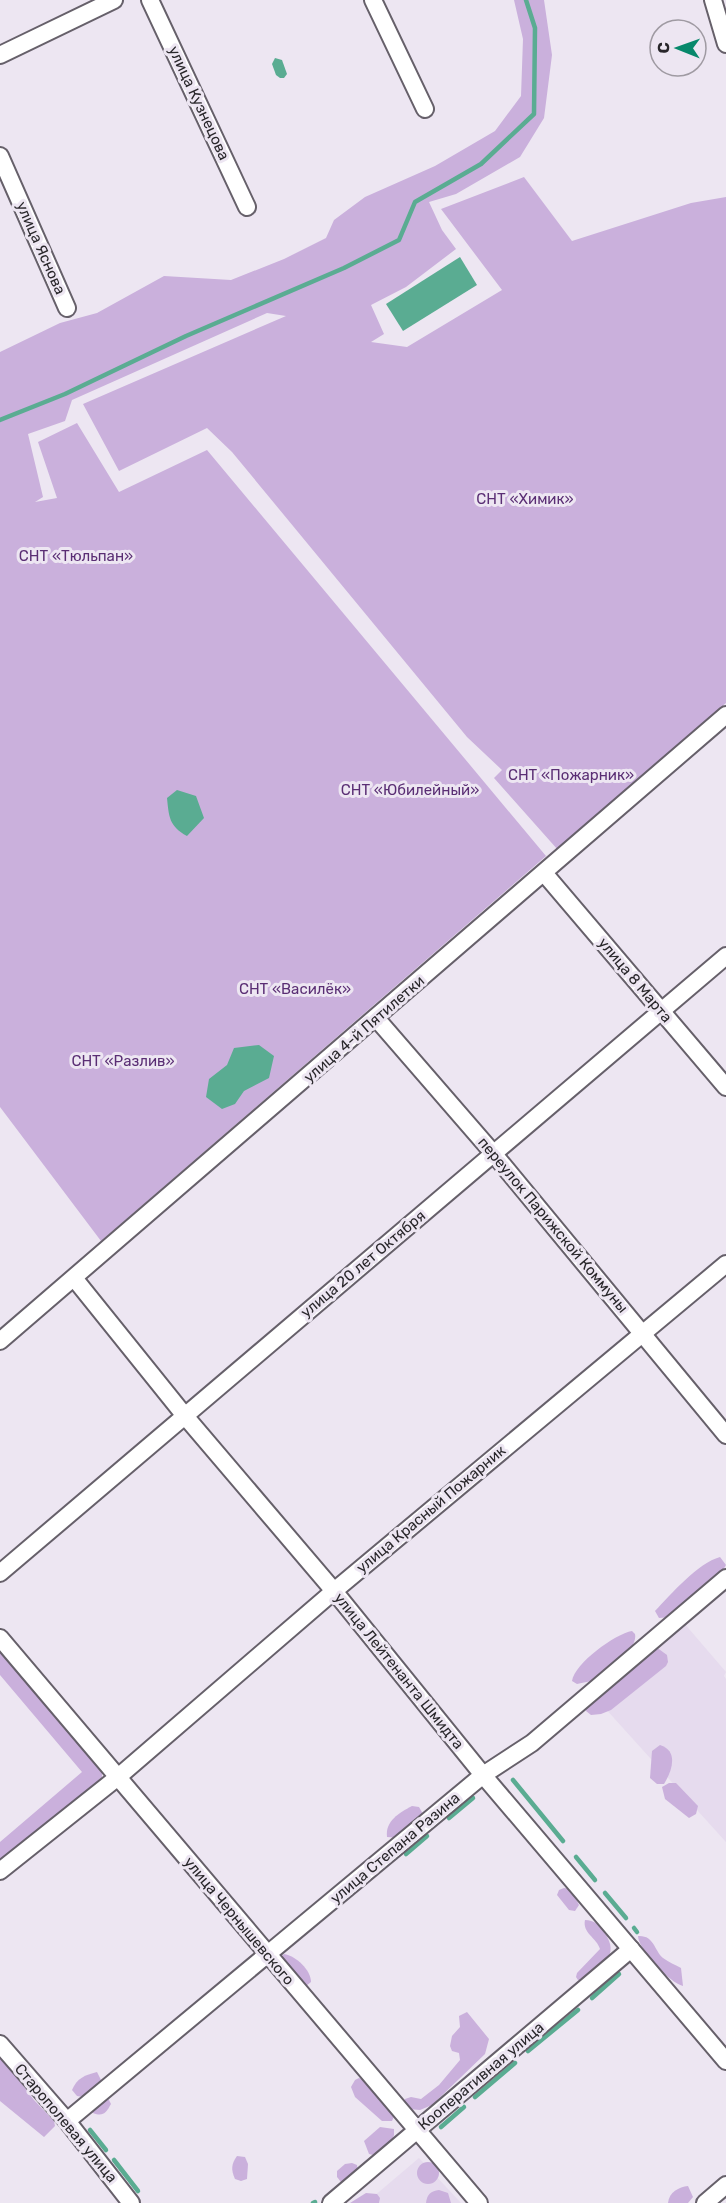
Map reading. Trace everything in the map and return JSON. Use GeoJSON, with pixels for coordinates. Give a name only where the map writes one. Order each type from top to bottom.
{"type":"FeatureCollection","features":[{"type":"Feature","properties":{"kind":"street"},"geometry":{"type":"LineString","coordinates":[[0,55],[114,0]]}},
{"type":"Feature","properties":{"kind":"street","name":"улица Кузнецова"},"geometry":{"type":"LineString","coordinates":[[150,0],[247,207]]}},
{"type":"Feature","properties":{"kind":"street"},"geometry":{"type":"LineString","coordinates":[[373,0],[425,109]]}},
{"type":"Feature","properties":{"kind":"street"},"geometry":{"type":"LineString","coordinates":[[712,0],[726,44]]}},
{"type":"Feature","properties":{"kind":"street","name":"улица Яснова"},"geometry":{"type":"LineString","coordinates":[[0,156],[67,308]]}},
{"type":"Feature","properties":{"kind":"street","name":"улица 4-й Пятилетки"},"geometry":{"type":"LineString","coordinates":[[0,1341],[726,715]]}},
{"type":"Feature","properties":{"kind":"street","name":"улица 8 Марта"},"geometry":{"type":"LineString","coordinates":[[544,873],[726,1087]]}},
{"type":"Feature","properties":{"kind":"street","name":"улица 20 лет Октября"},"geometry":{"type":"LineString","coordinates":[[0,1573],[726,956]]}},
{"type":"Feature","properties":{"kind":"street","name":"переулок Парижской Коммуны"},"geometry":{"type":"LineString","coordinates":[[376,1018],[493,1153],[726,1435]]}},
{"type":"Feature","properties":{"kind":"street","name":"улица Красный Пожарник"},"geometry":{"type":"LineString","coordinates":[[0,1871],[118,1776],[334,1591],[726,1264]]}},
{"type":"Feature","properties":{"kind":"street","name":"улица Лейтенанта Шмидта"},"geometry":{"type":"LineString","coordinates":[[74,1278],[185,1416],[334,1591],[483,1775],[726,2061]]}},
{"type":"Feature","properties":{"kind":"street","name":"улица Степана Разина"},"geometry":{"type":"LineString","coordinates":[[66,2121],[483,1775],[532,1743],[726,1578]]}},
{"type":"Feature","properties":{"kind":"street","name":"улица Чернышевского"},"geometry":{"type":"LineString","coordinates":[[0,1638],[479,2203]]}},
{"type":"Feature","properties":{"kind":"street","name":"Кооперативная улица"},"geometry":{"type":"LineString","coordinates":[[331,2203],[631,1949]]}},
{"type":"Feature","properties":{"kind":"street","name":"Старополевая улица"},"geometry":{"type":"LineString","coordinates":[[0,2044],[66,2121],[131,2203]]}},
{"type":"Feature","properties":{"kind":"street"},"geometry":{"type":"LineString","coordinates":[[705,2203],[726,2185]]}},
{"type":"Feature","properties":{"kind":"shaded area"},"geometry":{"type":"Polygon","coordinates":[[[275,58],[282,60],[287,74],[284,78],[276,75],[272,64],[275,58]]]}},
{"type":"Feature","properties":{"kind":"shaded area"},"geometry":{"type":"Polygon","coordinates":[[[460,257],[477,285],[403,331],[386,304],[460,257]]]}},
{"type":"Feature","properties":{"kind":"shaded area"},"geometry":{"type":"Polygon","coordinates":[[[177,790],[196,796],[204,818],[187,836],[173,825],[169,816],[167,798],[177,790]]]}},
{"type":"Feature","properties":{"kind":"shaded area"},"geometry":{"type":"Polygon","coordinates":[[[259,1045],[274,1056],[269,1078],[244,1091],[235,1104],[222,1109],[206,1097],[209,1079],[227,1065],[234,1048],[259,1045]]]}},
{"type":"Feature","properties":{"kind":"shaded area"},"geometry":{"type":"Polygon","coordinates":[[[683,1622],[726,1672],[724,1676],[726,1679],[726,1842],[595,1697],[683,1622]]]}},
{"type":"Feature","properties":{"kind":"shaded area"},"geometry":{"type":"Polygon","coordinates":[[[419,2158],[461,2203],[366,2203],[419,2158]]]}},
{"type":"Feature","properties":{"kind":"green space"},"geometry":{"type":"Polygon","coordinates":[[[514,0],[544,0],[552,55],[544,118],[520,157],[456,194],[429,202],[442,230],[456,249],[406,287],[371,305],[384,334],[371,342],[407,347],[502,290],[441,209],[524,177],[572,241],[691,203],[726,197],[726,703],[558,850],[494,778],[502,770],[467,737],[232,452],[207,428],[119,471],[83,404],[286,316],[267,313],[72,400],[65,421],[28,434],[43,497],[35,502],[57,498],[38,442],[77,423],[119,492],[207,450],[546,856],[101,1241],[0,1107],[0,352],[60,323],[97,313],[164,276],[231,280],[284,259],[326,238],[334,220],[365,197],[435,166],[495,131],[521,96],[523,39],[514,0]]]}},
{"type":"Feature","properties":{"kind":"green space"},"geometry":{"type":"Polygon","coordinates":[[[720,1557],[726,1565],[717,1580],[671,1617],[659,1618],[655,1611],[677,1588],[694,1572],[720,1557]]]}},
{"type":"Feature","properties":{"kind":"green space"},"geometry":{"type":"Polygon","coordinates":[[[632,1631],[635,1634],[633,1645],[620,1663],[602,1677],[577,1684],[572,1681],[580,1666],[597,1650],[606,1643],[632,1631]]]}},
{"type":"Feature","properties":{"kind":"green space"},"geometry":{"type":"Polygon","coordinates":[[[656,1647],[667,1655],[666,1666],[611,1710],[591,1715],[586,1711],[587,1706],[656,1647]]]}},
{"type":"Feature","properties":{"kind":"green space"},"geometry":{"type":"Polygon","coordinates":[[[0,1650],[102,1766],[102,1777],[98,1783],[0,1861],[0,1842],[82,1772],[0,1675],[0,1650]]]}},
{"type":"Feature","properties":{"kind":"green space"},"geometry":{"type":"Polygon","coordinates":[[[660,1745],[670,1752],[672,1757],[671,1768],[664,1784],[657,1784],[650,1778],[652,1751],[660,1745]]]}},
{"type":"Feature","properties":{"kind":"green space"},"geometry":{"type":"Polygon","coordinates":[[[669,1783],[676,1783],[698,1806],[696,1814],[689,1818],[665,1799],[662,1787],[669,1783]]]}},
{"type":"Feature","properties":{"kind":"green space"},"geometry":{"type":"Polygon","coordinates":[[[412,1806],[419,1807],[423,1814],[400,1838],[387,1837],[388,1826],[391,1822],[412,1806]]]}},
{"type":"Feature","properties":{"kind":"green space"},"geometry":{"type":"Polygon","coordinates":[[[571,1889],[579,1905],[575,1911],[569,1910],[557,1895],[559,1890],[571,1889]]]}},
{"type":"Feature","properties":{"kind":"green space"},"geometry":{"type":"Polygon","coordinates":[[[585,1920],[601,1927],[611,1948],[610,1954],[602,1965],[582,1980],[578,1980],[577,1973],[600,1949],[588,1932],[585,1920]]]}},
{"type":"Feature","properties":{"kind":"green space"},"geometry":{"type":"Polygon","coordinates":[[[638,1936],[651,1940],[663,1958],[681,1968],[683,1986],[670,1979],[656,1965],[643,1949],[638,1936]]]}},
{"type":"Feature","properties":{"kind":"green space"},"geometry":{"type":"Polygon","coordinates":[[[284,1954],[302,1964],[311,1982],[306,1986],[280,1958],[284,1954]]]}},
{"type":"Feature","properties":{"kind":"green space"},"geometry":{"type":"Polygon","coordinates":[[[467,2012],[489,2039],[485,2054],[432,2105],[420,2110],[408,2109],[404,2102],[405,2099],[411,2097],[421,2099],[439,2085],[460,2060],[459,2053],[452,2051],[450,2046],[452,2036],[460,2027],[459,2016],[467,2012]]]}},
{"type":"Feature","properties":{"kind":"green space"},"geometry":{"type":"Polygon","coordinates":[[[0,2055],[34,2100],[54,2121],[55,2126],[44,2137],[0,2101],[0,2055]]]}},
{"type":"Feature","properties":{"kind":"green space"},"geometry":{"type":"Polygon","coordinates":[[[97,2072],[102,2082],[89,2098],[77,2096],[72,2090],[76,2083],[85,2076],[97,2072]]]}},
{"type":"Feature","properties":{"kind":"green space"},"geometry":{"type":"Polygon","coordinates":[[[359,2078],[369,2082],[395,2114],[392,2121],[382,2121],[355,2097],[351,2087],[359,2078]]]}},
{"type":"Feature","properties":{"kind":"green space"},"geometry":{"type":"Polygon","coordinates":[[[107,2096],[111,2104],[107,2110],[102,2114],[93,2113],[91,2108],[107,2096]]]}},
{"type":"Feature","properties":{"kind":"green space"},"geometry":{"type":"Polygon","coordinates":[[[380,2127],[394,2129],[390,2148],[377,2156],[369,2154],[364,2141],[380,2127]]]}},
{"type":"Feature","properties":{"kind":"green space"},"geometry":{"type":"Polygon","coordinates":[[[237,2156],[245,2157],[248,2164],[247,2179],[241,2181],[235,2179],[232,2170],[237,2156]]]}},
{"type":"Feature","properties":{"kind":"green space"},"geometry":{"type":"Polygon","coordinates":[[[428,2162],[436,2165],[439,2173],[436,2181],[428,2184],[420,2181],[417,2173],[420,2165],[428,2162]]]}},
{"type":"Feature","properties":{"kind":"green space"},"geometry":{"type":"Polygon","coordinates":[[[345,2164],[357,2165],[358,2173],[352,2181],[341,2182],[337,2177],[337,2171],[345,2164]]]}},
{"type":"Feature","properties":{"kind":"green space"},"geometry":{"type":"Polygon","coordinates":[[[688,2186],[693,2197],[688,2203],[668,2203],[675,2191],[688,2186]]]}},
{"type":"Feature","properties":{"kind":"green space"},"geometry":{"type":"Polygon","coordinates":[[[439,2190],[448,2193],[451,2203],[426,2203],[430,2194],[439,2190]]]}},
{"type":"Feature","properties":{"kind":"green space"},"geometry":{"type":"Polygon","coordinates":[[[366,2193],[377,2194],[380,2198],[379,2203],[350,2203],[366,2193]]]}},
{"type":"Feature","properties":{"kind":"waterway"},"geometry":{"type":"LineString","coordinates":[[0,420],[65,394],[186,336],[344,268],[399,240],[415,202],[481,164],[534,114],[535,28],[526,0]]}},
{"type":"Feature","properties":{"kind":"waterway"},"geometry":{"type":"LineString","coordinates":[[513,1780],[563,1841]]}},
{"type":"Feature","properties":{"kind":"waterway"},"geometry":{"type":"LineString","coordinates":[[449,1818],[473,1798]]}},
{"type":"Feature","properties":{"kind":"waterway"},"geometry":{"type":"LineString","coordinates":[[406,1854],[427,1836]]}},
{"type":"Feature","properties":{"kind":"waterway"},"geometry":{"type":"LineString","coordinates":[[576,1857],[595,1880]]}},
{"type":"Feature","properties":{"kind":"waterway"},"geometry":{"type":"LineString","coordinates":[[605,1893],[626,1918]]}},
{"type":"Feature","properties":{"kind":"waterway"},"geometry":{"type":"LineString","coordinates":[[634,1928],[637,1932]]}},
{"type":"Feature","properties":{"kind":"waterway"},"geometry":{"type":"LineString","coordinates":[[592,1998],[619,1974]]}},
{"type":"Feature","properties":{"kind":"waterway"},"geometry":{"type":"LineString","coordinates":[[528,2051],[578,2010]]}},
{"type":"Feature","properties":{"kind":"waterway"},"geometry":{"type":"LineString","coordinates":[[475,2097],[515,2063]]}},
{"type":"Feature","properties":{"kind":"waterway"},"geometry":{"type":"LineString","coordinates":[[441,2127],[464,2107]]}},
{"type":"Feature","properties":{"kind":"waterway"},"geometry":{"type":"LineString","coordinates":[[90,2130],[106,2150]]}},
{"type":"Feature","properties":{"kind":"waterway"},"geometry":{"type":"LineString","coordinates":[[114,2160],[138,2191]]}},
{"type":"Feature","properties":{"kind":"park label","name":"СНТ «Химик»"},"geometry":{"type":"Point","coordinates":[525,499]}},
{"type":"Feature","properties":{"kind":"park label","name":"СНТ «Тюльпан»"},"geometry":{"type":"Point","coordinates":[76,556]}},
{"type":"Feature","properties":{"kind":"park label","name":"СНТ «Пожарник»"},"geometry":{"type":"Point","coordinates":[571,775]}},
{"type":"Feature","properties":{"kind":"park label","name":"СНТ «Юбилейный»"},"geometry":{"type":"Point","coordinates":[410,790]}},
{"type":"Feature","properties":{"kind":"park label","name":"СНТ «Василёк»"},"geometry":{"type":"Point","coordinates":[295,989]}},
{"type":"Feature","properties":{"kind":"park label","name":"СНТ «Разлив»"},"geometry":{"type":"Point","coordinates":[123,1061]}}]}
